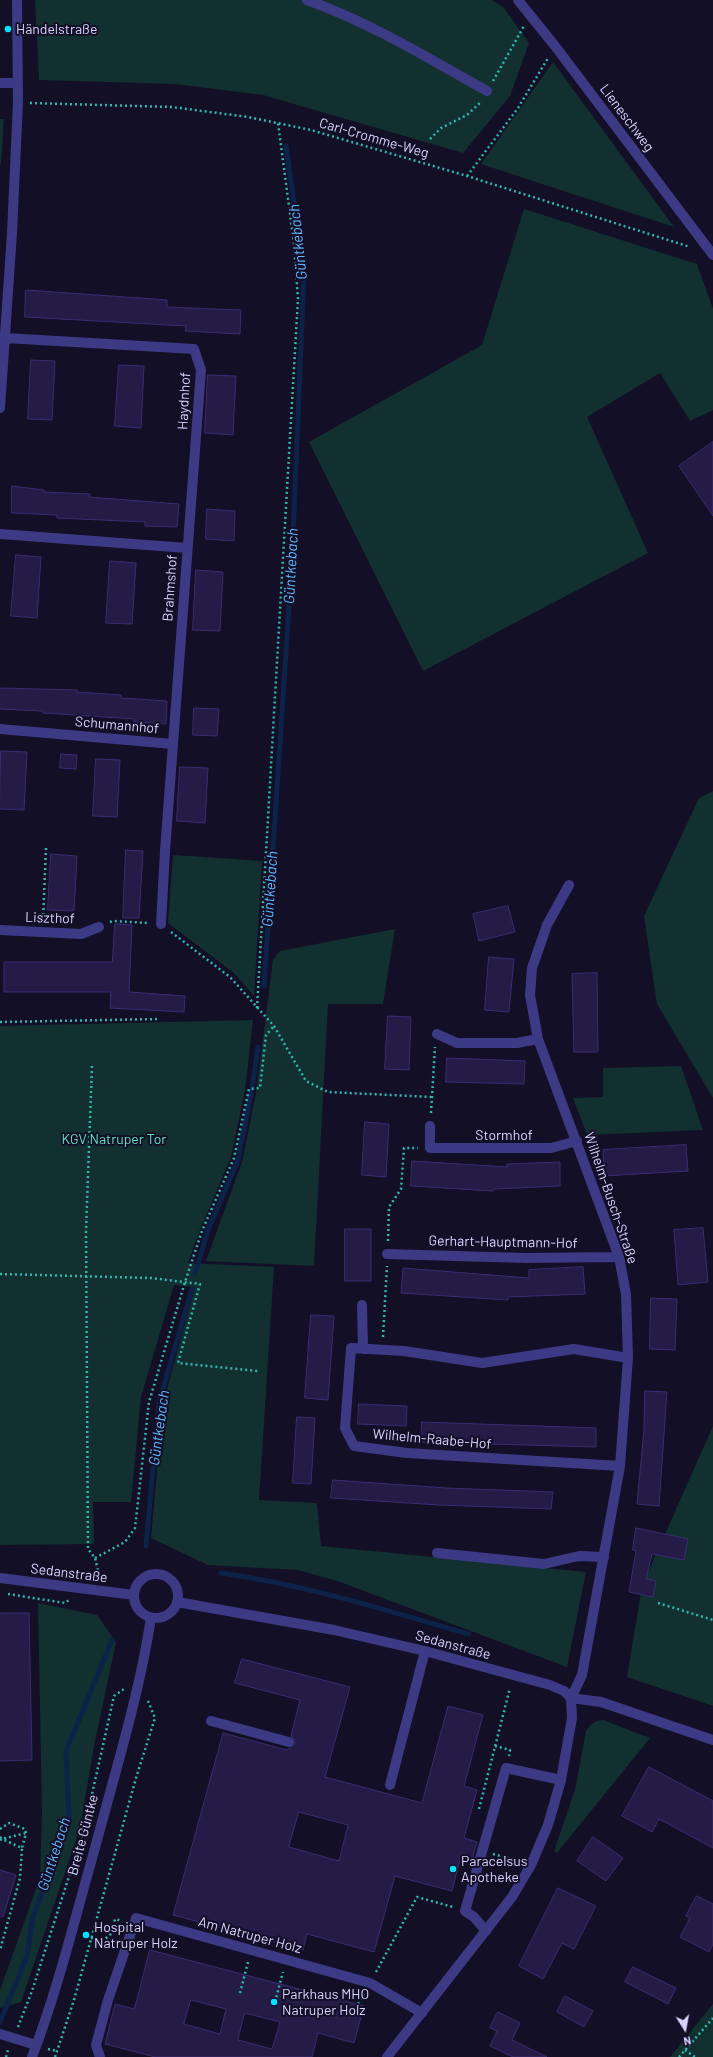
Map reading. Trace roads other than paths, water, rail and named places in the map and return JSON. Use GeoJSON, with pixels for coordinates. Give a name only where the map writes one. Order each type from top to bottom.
{"type":"FeatureCollection","features":[{"type":"Feature","properties":{"kind":"street"},"geometry":{"type":"LineString","coordinates":[[0,408],[6,338],[18,102],[17,0]]}},
{"type":"Feature","properties":{"kind":"street"},"geometry":{"type":"LineString","coordinates":[[307,0],[342,12],[385,33],[487,91]]}},
{"type":"Feature","properties":{"kind":"street","name":"Lieneschweg"},"geometry":{"type":"LineString","coordinates":[[518,0],[555,46],[713,255]]}},
{"type":"Feature","properties":{"kind":"street"},"geometry":{"type":"LineString","coordinates":[[0,83],[18,83]]}},
{"type":"Feature","properties":{"kind":"street","name":"Haydnhof"},"geometry":{"type":"LineString","coordinates":[[6,338],[194,349],[201,370],[187,548]]}},
{"type":"Feature","properties":{"kind":"street","name":"Brahmshof"},"geometry":{"type":"LineString","coordinates":[[0,534],[187,548],[173,744]]}},
{"type":"Feature","properties":{"kind":"street","name":"Schumannhof"},"geometry":{"type":"LineString","coordinates":[[0,729],[173,744],[161,924]]}},
{"type":"Feature","properties":{"kind":"street","name":"Wilhelm-Busch-Straße"},"geometry":{"type":"LineString","coordinates":[[569,885],[547,925],[532,968],[530,996],[538,1038],[619,1257],[626,1294],[628,1358],[620,1466],[582,1675],[571,1698]]}},
{"type":"Feature","properties":{"kind":"street","name":"Liszthof"},"geometry":{"type":"LineString","coordinates":[[0,930],[81,934],[99,927]]}},
{"type":"Feature","properties":{"kind":"street"},"geometry":{"type":"LineString","coordinates":[[437,1034],[457,1042],[517,1043],[538,1038]]}},
{"type":"Feature","properties":{"kind":"street","name":"Stormhof"},"geometry":{"type":"LineString","coordinates":[[430,1126],[430,1148],[551,1148],[577,1141]]}},
{"type":"Feature","properties":{"kind":"street","name":"Gerhart-Hauptmann-Hof"},"geometry":{"type":"LineString","coordinates":[[388,1254],[526,1258],[619,1257]]}},
{"type":"Feature","properties":{"kind":"street"},"geometry":{"type":"LineString","coordinates":[[362,1305],[363,1349],[404,1351],[482,1363],[574,1349],[628,1358]]}},
{"type":"Feature","properties":{"kind":"street","name":"Wilhelm-Raabe-Hof"},"geometry":{"type":"LineString","coordinates":[[363,1349],[351,1348],[345,1428],[354,1446],[407,1453],[620,1466]]}},
{"type":"Feature","properties":{"kind":"street"},"geometry":{"type":"LineString","coordinates":[[437,1553],[544,1564],[579,1556],[604,1557]]}},
{"type":"Feature","properties":{"kind":"street"},"geometry":{"type":"LineString","coordinates":[[158,1574],[168,1578],[173,1583],[177,1593],[177,1602],[168,1614],[159,1618],[151,1618],[141,1613],[135,1605],[134,1595],[136,1587],[141,1580],[148,1576],[158,1574]]}},
{"type":"Feature","properties":{"kind":"street","name":"Sedanstraße"},"geometry":{"type":"LineString","coordinates":[[0,1578],[134,1595]]}},
{"type":"Feature","properties":{"kind":"street","name":"Sedanstraße"},"geometry":{"type":"LineString","coordinates":[[177,1602],[334,1630],[425,1651],[550,1685],[564,1691],[571,1698],[601,1702],[713,1740]]}},
{"type":"Feature","properties":{"kind":"street","name":"Breite Güntke"},"geometry":{"type":"LineString","coordinates":[[32,2057],[71,1935],[129,1724],[146,1649],[151,1618]]}},
{"type":"Feature","properties":{"kind":"street"},"geometry":{"type":"LineString","coordinates":[[390,1785],[425,1651]]}},
{"type":"Feature","properties":{"kind":"street"},"geometry":{"type":"LineString","coordinates":[[387,2057],[512,1897],[531,1865],[548,1825],[561,1780],[572,1718],[571,1698]]}},
{"type":"Feature","properties":{"kind":"street"},"geometry":{"type":"LineString","coordinates":[[211,1720],[289,1742]]}},
{"type":"Feature","properties":{"kind":"street"},"geometry":{"type":"LineString","coordinates":[[486,1931],[474,1917],[465,1911],[506,1768],[561,1780]]}},
{"type":"Feature","properties":{"kind":"street","name":"Am Natruper Holz"},"geometry":{"type":"LineString","coordinates":[[100,2057],[96,2045],[108,2000],[136,1918],[370,1983],[422,2013]]}},
{"type":"Feature","properties":{"kind":"street"},"geometry":{"type":"LineString","coordinates":[[7,2036],[36,2045]]}},
{"type":"Feature","properties":{"kind":"waterway","name":"Güntkebach"},"geometry":{"type":"LineString","coordinates":[[264,986],[292,560],[304,273],[286,146]]}},
{"type":"Feature","properties":{"kind":"waterway","name":"Güntkebach"},"geometry":{"type":"LineString","coordinates":[[195,1274],[208,1230],[238,1160],[252,1089],[258,1047]]}},
{"type":"Feature","properties":{"kind":"waterway","name":"Güntkebach"},"geometry":{"type":"LineString","coordinates":[[146,1546],[159,1402],[192,1289]]}},
{"type":"Feature","properties":{"kind":"waterway"},"geometry":{"type":"LineString","coordinates":[[221,1573],[315,1591],[468,1634]]}},
{"type":"Feature","properties":{"kind":"waterway","name":"Güntkebach"},"geometry":{"type":"LineString","coordinates":[[0,2022],[27,1956],[33,1917],[69,1819],[66,1751],[112,1640]]}},
{"type":"Feature","properties":{"kind":"place","name":"Händelstraße"},"geometry":{"type":"Point","coordinates":[8,29]}},
{"type":"Feature","properties":{"kind":"place","name":"Paracelsus Apotheke"},"geometry":{"type":"Point","coordinates":[453,1869]}},
{"type":"Feature","properties":{"kind":"place","name":"Hospital Natruper Holz"},"geometry":{"type":"Point","coordinates":[86,1935]}},
{"type":"Feature","properties":{"kind":"place","name":"Parkhaus MHO Natruper Holz"},"geometry":{"type":"Point","coordinates":[274,2002]}},
{"type":"Feature","properties":{"kind":"park label","name":"KGV Natruper Tor"},"geometry":{"type":"Point","coordinates":[114,1139]}}]}
